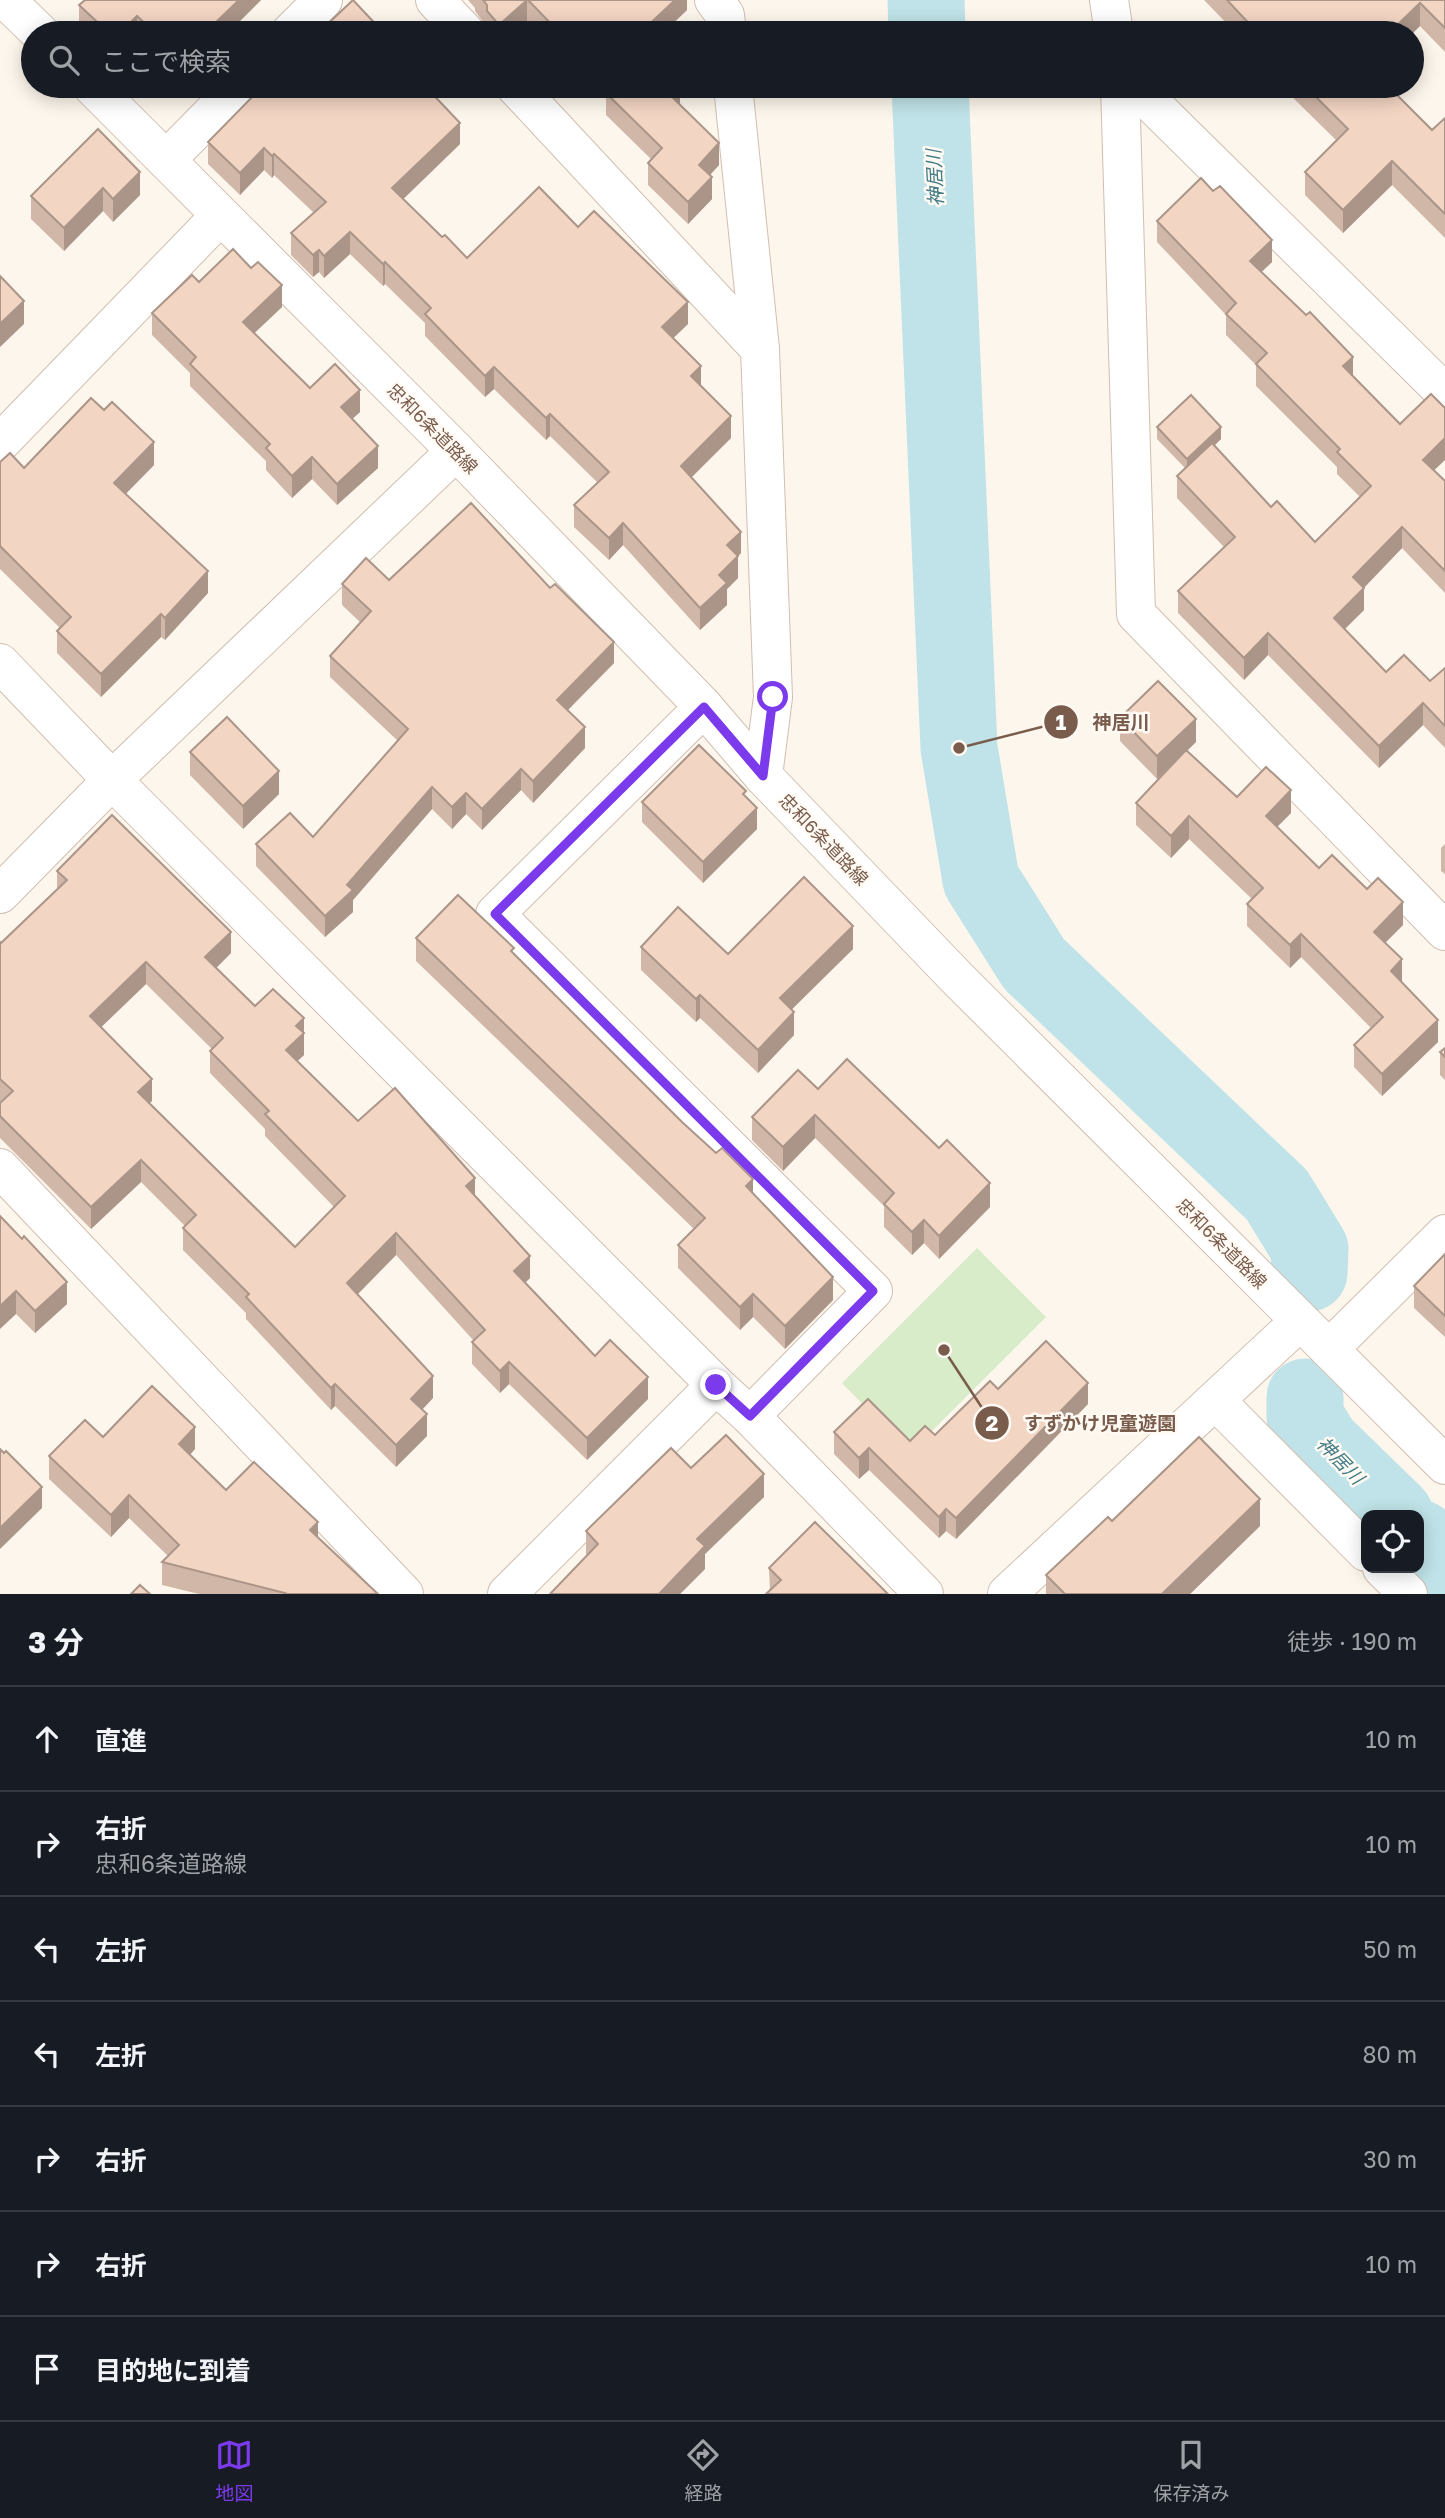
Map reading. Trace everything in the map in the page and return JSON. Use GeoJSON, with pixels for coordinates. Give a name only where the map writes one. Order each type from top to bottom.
{"type":"FeatureCollection","features":[{"type":"Feature","properties":{"kind":"street"},"geometry":{"type":"LineString","coordinates":[[6,0],[28,21]]}},
{"type":"Feature","properties":{"kind":"street"},"geometry":{"type":"LineString","coordinates":[[302,21],[323,0]]}},
{"type":"Feature","properties":{"kind":"street"},"geometry":{"type":"LineString","coordinates":[[435,0],[455,21]]}},
{"type":"Feature","properties":{"kind":"street"},"geometry":{"type":"LineString","coordinates":[[714,0],[726,15],[726,21]]}},
{"type":"Feature","properties":{"kind":"street"},"geometry":{"type":"LineString","coordinates":[[1109,0],[1112,21]]}},
{"type":"Feature","properties":{"kind":"street","name":"忠和6条道路線"},"geometry":{"type":"LineString","coordinates":[[104,98],[456,451],[704,707],[763,776],[957,978],[1445,1465]]}},
{"type":"Feature","properties":{"kind":"street"},"geometry":{"type":"LineString","coordinates":[[166,160],[227,98]]}},
{"type":"Feature","properties":{"kind":"street"},"geometry":{"type":"LineString","coordinates":[[526,98],[761,349]]}},
{"type":"Feature","properties":{"kind":"street"},"geometry":{"type":"LineString","coordinates":[[734,98],[761,349],[773,697],[763,776]]}},
{"type":"Feature","properties":{"kind":"street"},"geometry":{"type":"LineString","coordinates":[[1121,98],[1136,614],[1445,931]]}},
{"type":"Feature","properties":{"kind":"street"},"geometry":{"type":"LineString","coordinates":[[1146,98],[1445,393]]}},
{"type":"Feature","properties":{"kind":"street"},"geometry":{"type":"LineString","coordinates":[[0,443],[220,216]]}},
{"type":"Feature","properties":{"kind":"street"},"geometry":{"type":"LineString","coordinates":[[0,894],[112,780],[456,451]]}},
{"type":"Feature","properties":{"kind":"street"},"geometry":{"type":"LineString","coordinates":[[0,663],[112,780],[750,1416],[924,1594]]}},
{"type":"Feature","properties":{"kind":"street"},"geometry":{"type":"LineString","coordinates":[[704,707],[495,914],[873,1291],[750,1416]]}},
{"type":"Feature","properties":{"kind":"street"},"geometry":{"type":"LineString","coordinates":[[0,1168],[404,1594]]}},
{"type":"Feature","properties":{"kind":"street"},"geometry":{"type":"LineString","coordinates":[[1329,1349],[1445,1234]]}},
{"type":"Feature","properties":{"kind":"street"},"geometry":{"type":"LineString","coordinates":[[1007,1594],[1300,1321]]}},
{"type":"Feature","properties":{"kind":"street"},"geometry":{"type":"LineString","coordinates":[[507,1594],[716,1385]]}},
{"type":"Feature","properties":{"kind":"street"},"geometry":{"type":"LineString","coordinates":[[1216,1401],[1361,1547]]}},
{"type":"Feature","properties":{"kind":"street"},"geometry":{"type":"LineString","coordinates":[[1387,1573],[1408,1594]]}},
{"type":"Feature","properties":{"kind":"green space"},"geometry":{"type":"Polygon","coordinates":[[[977,1248],[1046,1317],[910,1453],[842,1383],[977,1248]]]}},
{"type":"Feature","properties":{"kind":"building"},"geometry":{"type":"Polygon","coordinates":[[[85,0],[239,0],[217,21],[142,21],[137,16],[132,21],[96,21],[79,5],[85,0]]]}},
{"type":"Feature","properties":{"kind":"building"},"geometry":{"type":"Polygon","coordinates":[[[353,0],[373,21],[331,21],[353,0]]]}},
{"type":"Feature","properties":{"kind":"building"},"geometry":{"type":"Polygon","coordinates":[[[483,0],[527,0],[503,21],[496,21],[487,11],[483,0]]]}},
{"type":"Feature","properties":{"kind":"building"},"geometry":{"type":"Polygon","coordinates":[[[528,0],[675,0],[653,21],[548,21],[528,0]]]}},
{"type":"Feature","properties":{"kind":"building"},"geometry":{"type":"Polygon","coordinates":[[[1227,0],[1445,0],[1445,28],[1420,3],[1401,21],[1247,21],[1227,0]]]}},
{"type":"Feature","properties":{"kind":"building"},"geometry":{"type":"Polygon","coordinates":[[[251,98],[436,98],[460,123],[392,188],[467,258],[539,187],[578,227],[594,211],[688,302],[662,327],[701,366],[691,376],[731,416],[681,466],[741,532],[727,545],[738,556],[719,575],[727,583],[700,608],[623,523],[609,538],[574,505],[609,472],[550,414],[546,418],[494,367],[485,376],[425,314],[431,308],[350,232],[324,256],[319,250],[313,255],[291,233],[326,202],[274,154],[272,156],[264,148],[240,173],[208,142],[251,98]]]}},
{"type":"Feature","properties":{"kind":"building"},"geometry":{"type":"Polygon","coordinates":[[[611,98],[673,98],[719,143],[699,165],[712,177],[688,202],[648,163],[662,148],[611,98]]]}},
{"type":"Feature","properties":{"kind":"building"},"geometry":{"type":"Polygon","coordinates":[[[1317,98],[1400,98],[1432,130],[1445,118],[1445,214],[1392,161],[1343,210],[1305,172],[1348,129],[1317,98]]]}},
{"type":"Feature","properties":{"kind":"building"},"geometry":{"type":"Polygon","coordinates":[[[98,129],[140,172],[113,199],[103,188],[64,228],[31,196],[98,129]]]}},
{"type":"Feature","properties":{"kind":"building"},"geometry":{"type":"Polygon","coordinates":[[[1201,178],[1213,191],[1220,186],[1272,240],[1250,261],[1306,315],[1310,312],[1353,357],[1343,366],[1400,424],[1431,394],[1445,408],[1445,438],[1423,460],[1445,481],[1445,571],[1402,527],[1353,577],[1364,588],[1334,618],[1386,672],[1404,655],[1430,681],[1445,668],[1445,726],[1423,703],[1379,746],[1268,633],[1244,658],[1178,591],[1235,537],[1177,476],[1212,443],[1271,507],[1277,501],[1315,542],[1371,486],[1337,452],[1340,449],[1256,364],[1267,353],[1226,314],[1236,303],[1157,221],[1201,178]]]}},
{"type":"Feature","properties":{"kind":"building"},"geometry":{"type":"Polygon","coordinates":[[[233,249],[251,268],[258,262],[282,285],[243,322],[310,388],[335,364],[360,390],[341,407],[378,446],[337,484],[312,457],[292,476],[266,448],[270,444],[190,364],[196,357],[152,313],[192,275],[199,282],[233,249]]]}},
{"type":"Feature","properties":{"kind":"building"},"geometry":{"type":"Polygon","coordinates":[[[0,276],[24,301],[0,324],[0,276]]]}},
{"type":"Feature","properties":{"kind":"building"},"geometry":{"type":"Polygon","coordinates":[[[1191,395],[1221,427],[1187,459],[1157,427],[1191,395]]]}},
{"type":"Feature","properties":{"kind":"building"},"geometry":{"type":"Polygon","coordinates":[[[91,398],[104,410],[112,402],[154,442],[114,483],[208,571],[165,618],[161,614],[101,674],[57,631],[71,617],[0,546],[0,462],[10,453],[24,468],[91,398]]]}},
{"type":"Feature","properties":{"kind":"building"},"geometry":{"type":"Polygon","coordinates":[[[471,503],[550,588],[555,584],[614,642],[557,700],[585,727],[533,781],[521,769],[482,809],[466,793],[452,807],[432,787],[347,885],[353,890],[325,916],[256,844],[290,813],[313,837],[408,729],[330,656],[371,611],[342,584],[366,558],[389,580],[471,503]]]}},
{"type":"Feature","properties":{"kind":"building"},"geometry":{"type":"Polygon","coordinates":[[[1158,681],[1196,719],[1157,756],[1120,718],[1158,681]]]}},
{"type":"Feature","properties":{"kind":"building"},"geometry":{"type":"Polygon","coordinates":[[[227,717],[279,771],[243,806],[190,752],[227,717]]]}},
{"type":"Feature","properties":{"kind":"building"},"geometry":{"type":"Polygon","coordinates":[[[699,745],[746,791],[743,794],[757,808],[703,862],[642,802],[699,745]]]}},
{"type":"Feature","properties":{"kind":"building"},"geometry":{"type":"Polygon","coordinates":[[[1186,750],[1237,797],[1266,767],[1291,790],[1266,816],[1319,868],[1332,855],[1367,889],[1378,878],[1403,902],[1374,932],[1402,959],[1391,971],[1438,1020],[1382,1074],[1354,1045],[1383,1017],[1301,934],[1290,945],[1247,904],[1263,888],[1189,816],[1171,836],[1136,803],[1186,750]]]}},
{"type":"Feature","properties":{"kind":"building"},"geometry":{"type":"Polygon","coordinates":[[[112,815],[231,932],[205,957],[255,1006],[273,989],[304,1018],[296,1026],[304,1033],[286,1050],[358,1121],[395,1088],[475,1178],[466,1186],[530,1256],[514,1271],[595,1356],[610,1340],[648,1377],[587,1438],[509,1362],[500,1371],[472,1342],[485,1330],[396,1233],[347,1283],[433,1376],[411,1399],[427,1414],[396,1445],[335,1384],[331,1388],[246,1297],[249,1294],[183,1228],[196,1215],[141,1160],[91,1207],[0,1116],[0,1103],[13,1091],[0,1079],[0,942],[67,880],[57,871],[112,815]],[[146,962],[90,1016],[152,1079],[138,1092],[295,1247],[345,1196],[265,1114],[269,1111],[210,1051],[223,1038],[146,962]]]}},
{"type":"Feature","properties":{"kind":"building"},"geometry":{"type":"Polygon","coordinates":[[[804,877],[853,926],[780,998],[794,1012],[758,1050],[700,995],[696,999],[641,947],[678,907],[728,954],[804,877]]]}},
{"type":"Feature","properties":{"kind":"building"},"geometry":{"type":"Polygon","coordinates":[[[458,895],[514,948],[511,951],[682,1122],[716,1153],[722,1148],[753,1179],[746,1186],[833,1277],[785,1326],[753,1294],[740,1307],[678,1245],[705,1218],[416,938],[458,895]]]}},
{"type":"Feature","properties":{"kind":"building"},"geometry":{"type":"Polygon","coordinates":[[[847,1059],[939,1148],[947,1140],[990,1183],[939,1236],[924,1220],[912,1232],[884,1204],[894,1193],[815,1115],[783,1147],[752,1117],[798,1070],[818,1089],[847,1059]]]}},
{"type":"Feature","properties":{"kind":"building"},"geometry":{"type":"Polygon","coordinates":[[[0,1216],[22,1239],[24,1236],[67,1282],[35,1311],[16,1291],[0,1306],[0,1216]]]}},
{"type":"Feature","properties":{"kind":"building"},"geometry":{"type":"Polygon","coordinates":[[[1445,1254],[1445,1316],[1414,1286],[1445,1254]]]}},
{"type":"Feature","properties":{"kind":"building"},"geometry":{"type":"Polygon","coordinates":[[[1046,1341],[1088,1383],[956,1518],[946,1509],[939,1517],[869,1448],[859,1458],[834,1432],[868,1399],[910,1441],[925,1426],[935,1435],[990,1381],[998,1389],[1046,1341]]]}},
{"type":"Feature","properties":{"kind":"building"},"geometry":{"type":"Polygon","coordinates":[[[152,1386],[195,1427],[179,1444],[226,1490],[254,1462],[318,1522],[310,1530],[378,1594],[284,1594],[162,1562],[179,1545],[129,1495],[111,1515],[49,1456],[85,1420],[103,1437],[152,1386]]]}},
{"type":"Feature","properties":{"kind":"building"},"geometry":{"type":"Polygon","coordinates":[[[726,1435],[764,1474],[697,1539],[705,1546],[659,1594],[550,1594],[598,1544],[586,1531],[671,1448],[691,1468],[726,1435]]]}},
{"type":"Feature","properties":{"kind":"building"},"geometry":{"type":"Polygon","coordinates":[[[1199,1437],[1260,1499],[1162,1594],[1065,1594],[1046,1575],[1108,1517],[1112,1521],[1199,1437]]]}},
{"type":"Feature","properties":{"kind":"building"},"geometry":{"type":"Polygon","coordinates":[[[0,1449],[4,1453],[6,1451],[42,1487],[0,1528],[0,1449]]]}},
{"type":"Feature","properties":{"kind":"building"},"geometry":{"type":"Polygon","coordinates":[[[815,1522],[888,1594],[766,1594],[781,1580],[769,1568],[815,1522]]]}},
{"type":"Feature","properties":{"kind":"building"},"geometry":{"type":"Polygon","coordinates":[[[140,1585],[150,1594],[131,1594],[140,1585]]]}},
{"type":"Feature","properties":{"kind":"waterway","name":"神居川"},"geometry":{"type":"LineString","coordinates":[[926,0],[927,21]]}},
{"type":"Feature","properties":{"kind":"waterway","name":"神居川"},"geometry":{"type":"LineString","coordinates":[[931,98],[959,748],[981,880],[1034,964],[1277,1195],[1310,1249],[1309,1273]]}},
{"type":"Feature","properties":{"kind":"waterway","name":"神居川"},"geometry":{"type":"LineString","coordinates":[[1305,1397],[1305,1417],[1322,1444],[1390,1510]]}},
{"type":"Feature","properties":{"kind":"waterway","name":"神居川"},"geometry":{"type":"LineString","coordinates":[[1424,1543],[1445,1563]]}},
{"type":"Feature","properties":{"kind":"place","name":"神居川"},"geometry":{"type":"Point","coordinates":[959,748]}},
{"type":"Feature","properties":{"kind":"place","name":"すずかけ児童遊園"},"geometry":{"type":"Point","coordinates":[944,1350]}},
{"type":"Feature","properties":{"kind":"route"},"geometry":{"type":"LineString","coordinates":[[716,1385],[750,1416],[873,1291],[495,914],[704,707],[763,776],[773,697]]}}]}
